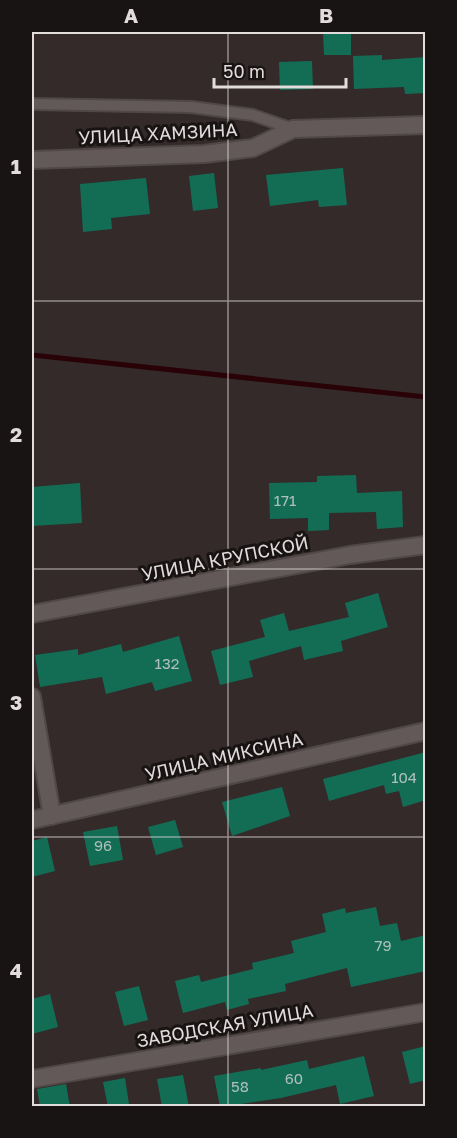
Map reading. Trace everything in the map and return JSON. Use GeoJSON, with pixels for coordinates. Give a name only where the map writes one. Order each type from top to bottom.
{"type":"FeatureCollection","features":[{"type":"Feature","properties":{"kind":"street","name":"УЛИЦА ХАМЗИНА"},"geometry":{"type":"LineString","coordinates":[[32,160],[204,154],[253,148],[293,129],[426,125]]}},
{"type":"Feature","properties":{"kind":"street","name":"УЛИЦА КРУПСКОЙ"},"geometry":{"type":"LineString","coordinates":[[32,614],[350,555],[426,545]]}},
{"type":"Feature","properties":{"kind":"street"},"geometry":{"type":"LineString","coordinates":[[32,697],[52,816]]}},
{"type":"Feature","properties":{"kind":"street","name":"УЛИЦА МИКСИНА"},"geometry":{"type":"LineString","coordinates":[[32,820],[426,731]]}},
{"type":"Feature","properties":{"kind":"street","name":"ЗАВОДСКАЯ УЛИЦА"},"geometry":{"type":"LineString","coordinates":[[32,1079],[426,1012]]}},
{"type":"Feature","properties":{"kind":"lane"},"geometry":{"type":"LineString","coordinates":[[32,104],[191,107],[253,115],[293,129]]}},
{"type":"Feature","properties":{"kind":"building"},"geometry":{"type":"Polygon","coordinates":[[[323,32],[351,32],[351,55],[324,55],[323,32]]]}},
{"type":"Feature","properties":{"kind":"building"},"geometry":{"type":"Polygon","coordinates":[[[382,55],[382,60],[426,57],[426,93],[405,94],[404,87],[354,89],[353,56],[382,55]]]}},
{"type":"Feature","properties":{"kind":"building"},"geometry":{"type":"Polygon","coordinates":[[[312,61],[313,89],[280,90],[279,62],[312,61]]]}},
{"type":"Feature","properties":{"kind":"building"},"geometry":{"type":"Polygon","coordinates":[[[343,168],[347,205],[319,207],[318,200],[270,206],[266,175],[343,168]]]}},
{"type":"Feature","properties":{"kind":"building"},"geometry":{"type":"Polygon","coordinates":[[[214,173],[218,208],[193,211],[189,176],[214,173]]]}},
{"type":"Feature","properties":{"kind":"building"},"geometry":{"type":"Polygon","coordinates":[[[146,178],[150,214],[111,218],[112,229],[83,232],[80,184],[146,178]]]}},
{"type":"Feature","properties":{"kind":"building"},"geometry":{"type":"Polygon","coordinates":[[[356,475],[357,493],[402,491],[403,527],[377,529],[376,512],[329,513],[329,530],[308,531],[308,518],[270,519],[269,483],[317,482],[317,476],[356,475]]]}},
{"type":"Feature","properties":{"kind":"building"},"geometry":{"type":"Polygon","coordinates":[[[80,483],[82,523],[32,526],[32,487],[80,483]]]}},
{"type":"Feature","properties":{"kind":"building"},"geometry":{"type":"Polygon","coordinates":[[[378,593],[388,627],[341,641],[343,651],[304,660],[301,646],[249,661],[253,677],[220,685],[211,651],[265,637],[260,620],[284,613],[289,631],[349,617],[345,603],[378,593]]]}},
{"type":"Feature","properties":{"kind":"building"},"geometry":{"type":"Polygon","coordinates":[[[179,636],[192,681],[155,691],[152,682],[106,694],[102,677],[40,687],[35,655],[78,649],[78,655],[121,644],[123,652],[179,636]]]}},
{"type":"Feature","properties":{"kind":"building"},"geometry":{"type":"Polygon","coordinates":[[[426,752],[426,800],[403,807],[399,791],[386,794],[384,785],[329,801],[323,779],[426,752]]]}},
{"type":"Feature","properties":{"kind":"building"},"geometry":{"type":"Polygon","coordinates":[[[282,787],[290,816],[232,836],[222,802],[282,787]]]}},
{"type":"Feature","properties":{"kind":"building"},"geometry":{"type":"Polygon","coordinates":[[[175,820],[183,847],[156,855],[148,827],[175,820]]]}},
{"type":"Feature","properties":{"kind":"building"},"geometry":{"type":"Polygon","coordinates":[[[117,826],[123,860],[90,866],[83,832],[117,826]]]}},
{"type":"Feature","properties":{"kind":"building"},"geometry":{"type":"Polygon","coordinates":[[[47,837],[55,871],[32,877],[32,841],[47,837]]]}},
{"type":"Feature","properties":{"kind":"building"},"geometry":{"type":"Polygon","coordinates":[[[376,907],[380,926],[397,923],[401,941],[426,935],[426,971],[351,987],[347,968],[285,984],[286,991],[248,999],[249,1004],[227,1010],[225,1002],[183,1013],[175,981],[199,975],[201,982],[253,969],[252,963],[294,953],[291,941],[326,932],[322,914],[345,908],[346,913],[376,907]]]}},
{"type":"Feature","properties":{"kind":"building"},"geometry":{"type":"Polygon","coordinates":[[[139,986],[148,1020],[124,1026],[115,992],[139,986]]]}},
{"type":"Feature","properties":{"kind":"building"},"geometry":{"type":"Polygon","coordinates":[[[50,994],[58,1027],[32,1034],[32,999],[50,994]]]}},
{"type":"Feature","properties":{"kind":"building"},"geometry":{"type":"Polygon","coordinates":[[[426,1046],[426,1080],[410,1084],[402,1052],[426,1046]]]}},
{"type":"Feature","properties":{"kind":"building"},"geometry":{"type":"Polygon","coordinates":[[[364,1056],[374,1096],[340,1104],[336,1085],[281,1098],[220,1107],[214,1076],[261,1068],[261,1070],[307,1060],[309,1069],[364,1056]]]}},
{"type":"Feature","properties":{"kind":"building"},"geometry":{"type":"Polygon","coordinates":[[[183,1075],[189,1107],[162,1107],[157,1079],[183,1075]]]}},
{"type":"Feature","properties":{"kind":"building"},"geometry":{"type":"Polygon","coordinates":[[[125,1078],[129,1104],[108,1107],[103,1082],[125,1078]]]}},
{"type":"Feature","properties":{"kind":"building"},"geometry":{"type":"Polygon","coordinates":[[[66,1084],[70,1107],[40,1107],[37,1089],[66,1084]]]}},
{"type":"Feature","properties":{"kind":"waterway"},"geometry":{"type":"LineString","coordinates":[[32,355],[426,397]]}}]}
